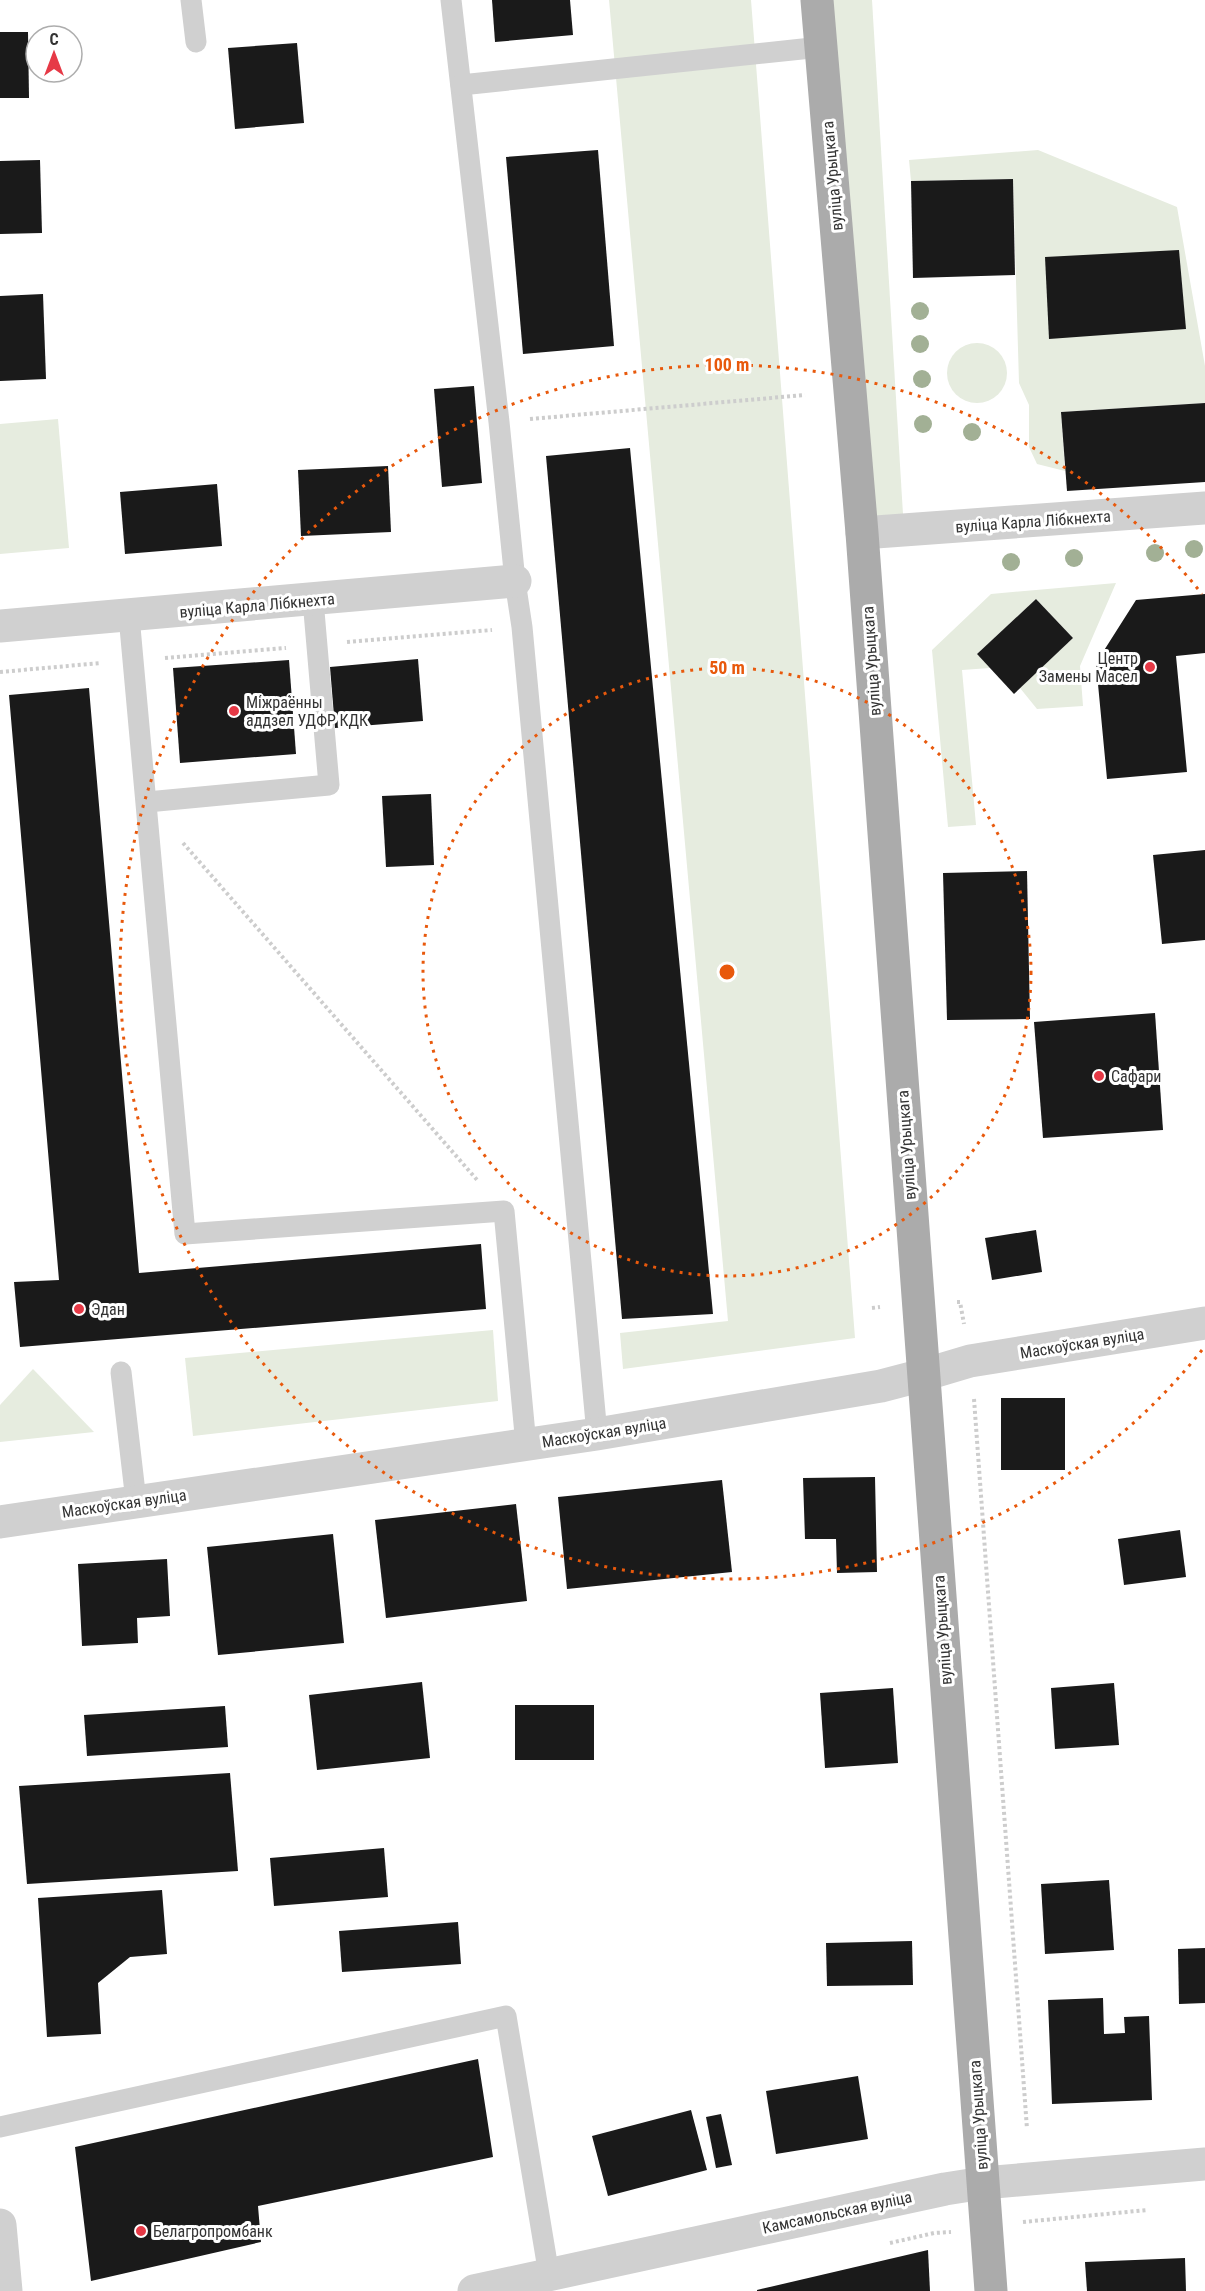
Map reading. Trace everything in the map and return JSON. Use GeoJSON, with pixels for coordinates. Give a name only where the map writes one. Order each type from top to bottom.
{"type":"FeatureCollection","features":[{"type":"Feature","properties":{"kind":"main road","name":"вуліца Урыцкага"},"geometry":{"type":"LineString","coordinates":[[817,0],[862,533],[991,2291]]}},
{"type":"Feature","properties":{"kind":"street","name":"вуліца Карла Лібкнехта"},"geometry":{"type":"LineString","coordinates":[[862,533],[1205,507]]}},
{"type":"Feature","properties":{"kind":"street","name":"вуліца Карла Лібкнехта"},"geometry":{"type":"LineString","coordinates":[[0,626],[515,581]]}},
{"type":"Feature","properties":{"kind":"street","name":"Маскоўская вуліца"},"geometry":{"type":"LineString","coordinates":[[0,1522],[597,1434],[881,1386],[970,1361],[1205,1323]]}},
{"type":"Feature","properties":{"kind":"street","name":"Камсамольская вуліца"},"geometry":{"type":"LineString","coordinates":[[474,2291],[933,2191],[983,2183],[1205,2164]]}},
{"type":"Feature","properties":{"kind":"street"},"geometry":{"type":"LineString","coordinates":[[0,2225],[6,2291]]}},
{"type":"Feature","properties":{"kind":"lane"},"geometry":{"type":"LineString","coordinates":[[192,0],[196,42]]}},
{"type":"Feature","properties":{"kind":"lane"},"geometry":{"type":"LineString","coordinates":[[451,0],[522,627],[597,1434]]}},
{"type":"Feature","properties":{"kind":"lane"},"geometry":{"type":"LineString","coordinates":[[461,85],[821,47]]}},
{"type":"Feature","properties":{"kind":"lane"},"geometry":{"type":"LineString","coordinates":[[147,802],[329,785],[313,600]]}},
{"type":"Feature","properties":{"kind":"lane"},"geometry":{"type":"LineString","coordinates":[[129,616],[185,1234],[504,1211],[526,1445]]}},
{"type":"Feature","properties":{"kind":"lane"},"geometry":{"type":"LineString","coordinates":[[121,1372],[136,1501]]}},
{"type":"Feature","properties":{"kind":"lane"},"geometry":{"type":"LineString","coordinates":[[0,2127],[506,2016],[549,2275]]}},
{"type":"Feature","properties":{"kind":"path"},"geometry":{"type":"LineString","coordinates":[[499,422],[805,395]]}},
{"type":"Feature","properties":{"kind":"path"},"geometry":{"type":"LineString","coordinates":[[0,672],[522,627]]}},
{"type":"Feature","properties":{"kind":"path"},"geometry":{"type":"LineString","coordinates":[[147,802],[504,1211]]}},
{"type":"Feature","properties":{"kind":"path"},"geometry":{"type":"LineString","coordinates":[[872,1308],[960,1302],[970,1361],[1027,2129]]}},
{"type":"Feature","properties":{"kind":"path"},"geometry":{"type":"LineString","coordinates":[[1032,2221],[1147,2210]]}},
{"type":"Feature","properties":{"kind":"shaded area"},"geometry":{"type":"Polygon","coordinates":[[[609,0],[751,0],[855,1338],[623,1369],[620,1333],[728,1321],[609,0]]]}},
{"type":"Feature","properties":{"kind":"shaded area"},"geometry":{"type":"Polygon","coordinates":[[[817,0],[872,0],[904,531],[862,533],[817,0]]]}},
{"type":"Feature","properties":{"kind":"shaded area"},"geometry":{"type":"Polygon","coordinates":[[[1038,150],[1177,207],[1205,366],[1205,403],[1061,412],[1065,471],[1037,464],[1029,447],[1029,405],[1019,383],[1013,179],[911,181],[909,160],[1038,150]]]}},
{"type":"Feature","properties":{"kind":"shaded area"},"geometry":{"type":"Polygon","coordinates":[[[977,343],[994,348],[1002,356],[1007,373],[1002,390],[994,398],[977,403],[960,398],[952,390],[947,373],[952,356],[960,348],[977,343]]]}},
{"type":"Feature","properties":{"kind":"shaded area"},"geometry":{"type":"Polygon","coordinates":[[[58,419],[69,548],[0,554],[0,424],[58,419]]]}},
{"type":"Feature","properties":{"kind":"shaded area"},"geometry":{"type":"Polygon","coordinates":[[[1116,583],[1080,666],[1083,706],[1037,709],[1020,688],[1073,638],[1036,599],[977,654],[990,668],[962,670],[976,825],[948,827],[932,650],[991,594],[1116,583]]]}},
{"type":"Feature","properties":{"kind":"shaded area"},"geometry":{"type":"Polygon","coordinates":[[[493,1330],[498,1401],[193,1436],[185,1358],[493,1330]]]}},
{"type":"Feature","properties":{"kind":"shaded area"},"geometry":{"type":"Polygon","coordinates":[[[33,1369],[94,1432],[0,1442],[0,1405],[33,1369]]]}},
{"type":"Feature","properties":{"kind":"building"},"geometry":{"type":"Polygon","coordinates":[[[492,0],[570,0],[573,35],[495,42],[492,0]]]}},
{"type":"Feature","properties":{"kind":"building"},"geometry":{"type":"Polygon","coordinates":[[[0,32],[24,32],[24,84],[29,84],[29,98],[0,98],[0,32]]]}},
{"type":"Feature","properties":{"kind":"building"},"geometry":{"type":"Polygon","coordinates":[[[297,43],[304,123],[235,129],[228,48],[297,43]]]}},
{"type":"Feature","properties":{"kind":"building"},"geometry":{"type":"Polygon","coordinates":[[[598,150],[614,346],[523,354],[506,157],[598,150]]]}},
{"type":"Feature","properties":{"kind":"building"},"geometry":{"type":"Polygon","coordinates":[[[40,160],[42,233],[0,234],[0,161],[40,160]]]}},
{"type":"Feature","properties":{"kind":"building"},"geometry":{"type":"Polygon","coordinates":[[[1013,179],[1015,275],[913,278],[911,181],[1013,179]]]}},
{"type":"Feature","properties":{"kind":"building"},"geometry":{"type":"Polygon","coordinates":[[[1179,250],[1186,329],[1049,339],[1045,257],[1179,250]]]}},
{"type":"Feature","properties":{"kind":"building"},"geometry":{"type":"Polygon","coordinates":[[[43,294],[46,379],[0,381],[0,296],[43,294]]]}},
{"type":"Feature","properties":{"kind":"building"},"geometry":{"type":"Polygon","coordinates":[[[474,386],[482,483],[442,487],[434,389],[474,386]]]}},
{"type":"Feature","properties":{"kind":"building"},"geometry":{"type":"Polygon","coordinates":[[[1205,403],[1205,482],[1067,491],[1061,412],[1205,403]]]}},
{"type":"Feature","properties":{"kind":"building"},"geometry":{"type":"Polygon","coordinates":[[[630,448],[713,1314],[622,1319],[546,456],[630,448]]]}},
{"type":"Feature","properties":{"kind":"building"},"geometry":{"type":"Polygon","coordinates":[[[388,466],[391,532],[301,536],[298,470],[388,466]]]}},
{"type":"Feature","properties":{"kind":"building"},"geometry":{"type":"Polygon","coordinates":[[[217,484],[222,546],[125,554],[120,492],[217,484]]]}},
{"type":"Feature","properties":{"kind":"building"},"geometry":{"type":"Polygon","coordinates":[[[1205,594],[1205,653],[1176,656],[1187,772],[1107,779],[1096,663],[1136,600],[1205,594]]]}},
{"type":"Feature","properties":{"kind":"building"},"geometry":{"type":"Polygon","coordinates":[[[1036,599],[1073,638],[1014,694],[977,654],[1036,599]]]}},
{"type":"Feature","properties":{"kind":"building"},"geometry":{"type":"Polygon","coordinates":[[[418,659],[423,721],[335,728],[330,667],[418,659]]]}},
{"type":"Feature","properties":{"kind":"building","name":"Міжраённы аддзел УДФР КДК"},"geometry":{"type":"Polygon","coordinates":[[[289,660],[296,754],[180,763],[173,668],[289,660]]]}},
{"type":"Feature","properties":{"kind":"building"},"geometry":{"type":"Polygon","coordinates":[[[89,688],[139,1273],[481,1244],[486,1309],[20,1347],[14,1282],[59,1280],[9,695],[89,688]]]}},
{"type":"Feature","properties":{"kind":"building"},"geometry":{"type":"Polygon","coordinates":[[[431,794],[434,865],[386,867],[382,796],[431,794]]]}},
{"type":"Feature","properties":{"kind":"building"},"geometry":{"type":"Polygon","coordinates":[[[1205,850],[1205,940],[1162,944],[1153,855],[1205,850]]]}},
{"type":"Feature","properties":{"kind":"building"},"geometry":{"type":"Polygon","coordinates":[[[1027,871],[1030,1019],[947,1020],[943,873],[1027,871]]]}},
{"type":"Feature","properties":{"kind":"building","name":"Сафари"},"geometry":{"type":"Polygon","coordinates":[[[1155,1013],[1163,1130],[1043,1138],[1034,1022],[1155,1013]]]}},
{"type":"Feature","properties":{"kind":"building"},"geometry":{"type":"Polygon","coordinates":[[[1036,1230],[1042,1272],[992,1280],[985,1238],[1036,1230]]]}},
{"type":"Feature","properties":{"kind":"building"},"geometry":{"type":"Polygon","coordinates":[[[1001,1398],[1065,1398],[1065,1470],[1001,1470],[1001,1398]]]}},
{"type":"Feature","properties":{"kind":"building"},"geometry":{"type":"Polygon","coordinates":[[[875,1477],[877,1572],[837,1573],[836,1539],[805,1539],[803,1478],[875,1477]]]}},
{"type":"Feature","properties":{"kind":"building"},"geometry":{"type":"Polygon","coordinates":[[[722,1480],[732,1572],[567,1589],[558,1497],[722,1480]]]}},
{"type":"Feature","properties":{"kind":"building"},"geometry":{"type":"Polygon","coordinates":[[[516,1504],[527,1601],[386,1618],[375,1520],[516,1504]]]}},
{"type":"Feature","properties":{"kind":"building"},"geometry":{"type":"Polygon","coordinates":[[[1180,1530],[1186,1577],[1124,1585],[1118,1539],[1180,1530]]]}},
{"type":"Feature","properties":{"kind":"building"},"geometry":{"type":"Polygon","coordinates":[[[333,1534],[344,1643],[218,1655],[207,1547],[333,1534]]]}},
{"type":"Feature","properties":{"kind":"building"},"geometry":{"type":"Polygon","coordinates":[[[167,1559],[170,1616],[137,1618],[138,1643],[82,1646],[78,1564],[167,1559]]]}},
{"type":"Feature","properties":{"kind":"building"},"geometry":{"type":"Polygon","coordinates":[[[422,1682],[430,1758],[317,1770],[309,1695],[422,1682]]]}},
{"type":"Feature","properties":{"kind":"building"},"geometry":{"type":"Polygon","coordinates":[[[1114,1683],[1119,1745],[1055,1749],[1051,1688],[1114,1683]]]}},
{"type":"Feature","properties":{"kind":"building"},"geometry":{"type":"Polygon","coordinates":[[[893,1688],[898,1763],[825,1768],[820,1693],[893,1688]]]}},
{"type":"Feature","properties":{"kind":"building"},"geometry":{"type":"Polygon","coordinates":[[[515,1705],[594,1705],[594,1760],[515,1760],[515,1705]]]}},
{"type":"Feature","properties":{"kind":"building"},"geometry":{"type":"Polygon","coordinates":[[[225,1706],[228,1747],[87,1756],[84,1715],[225,1706]]]}},
{"type":"Feature","properties":{"kind":"building"},"geometry":{"type":"Polygon","coordinates":[[[230,1773],[238,1871],[27,1884],[19,1786],[230,1773]]]}},
{"type":"Feature","properties":{"kind":"building"},"geometry":{"type":"Polygon","coordinates":[[[384,1848],[388,1897],[274,1906],[270,1858],[384,1848]]]}},
{"type":"Feature","properties":{"kind":"building"},"geometry":{"type":"Polygon","coordinates":[[[1109,1880],[1114,1950],[1045,1954],[1041,1884],[1109,1880]]]}},
{"type":"Feature","properties":{"kind":"building"},"geometry":{"type":"Polygon","coordinates":[[[162,1890],[167,1954],[130,1957],[98,1983],[101,2034],[47,2037],[38,1898],[162,1890]]]}},
{"type":"Feature","properties":{"kind":"building"},"geometry":{"type":"Polygon","coordinates":[[[458,1922],[461,1964],[342,1972],[339,1931],[458,1922]]]}},
{"type":"Feature","properties":{"kind":"building"},"geometry":{"type":"Polygon","coordinates":[[[912,1941],[913,1985],[827,1986],[826,1943],[912,1941]]]}},
{"type":"Feature","properties":{"kind":"building"},"geometry":{"type":"Polygon","coordinates":[[[1205,1948],[1205,2003],[1179,2004],[1178,1949],[1205,1948]]]}},
{"type":"Feature","properties":{"kind":"building"},"geometry":{"type":"Polygon","coordinates":[[[1103,1998],[1104,2034],[1125,2033],[1124,2017],[1149,2016],[1152,2100],[1052,2104],[1048,2000],[1103,1998]]]}},
{"type":"Feature","properties":{"kind":"building"},"geometry":{"type":"Polygon","coordinates":[[[478,2059],[493,2157],[258,2206],[261,2242],[91,2281],[75,2147],[478,2059]]]}},
{"type":"Feature","properties":{"kind":"building"},"geometry":{"type":"Polygon","coordinates":[[[858,2076],[868,2139],[776,2154],[766,2091],[858,2076]]]}},
{"type":"Feature","properties":{"kind":"building"},"geometry":{"type":"Polygon","coordinates":[[[691,2110],[707,2170],[608,2196],[592,2136],[691,2110]]]}},
{"type":"Feature","properties":{"kind":"building"},"geometry":{"type":"Polygon","coordinates":[[[721,2114],[732,2165],[716,2168],[706,2117],[721,2114]]]}},
{"type":"Feature","properties":{"kind":"building"},"geometry":{"type":"Polygon","coordinates":[[[928,2250],[930,2291],[757,2291],[757,2290],[928,2250]]]}},
{"type":"Feature","properties":{"kind":"building"},"geometry":{"type":"Polygon","coordinates":[[[1185,2258],[1186,2291],[1087,2291],[1085,2262],[1185,2258]]]}},
{"type":"Feature","properties":{"kind":"place","name":"Центр Замены Масел"},"geometry":{"type":"Point","coordinates":[1150,667]}},
{"type":"Feature","properties":{"kind":"place","name":"Міжраённы аддзел УДФР КДК"},"geometry":{"type":"Point","coordinates":[234,711]}},
{"type":"Feature","properties":{"kind":"place","name":"Сафари"},"geometry":{"type":"Point","coordinates":[1099,1076]}},
{"type":"Feature","properties":{"kind":"place","name":"Эдан"},"geometry":{"type":"Point","coordinates":[79,1309]}},
{"type":"Feature","properties":{"kind":"place","name":"Белагропромбанк"},"geometry":{"type":"Point","coordinates":[141,2231]}}]}
